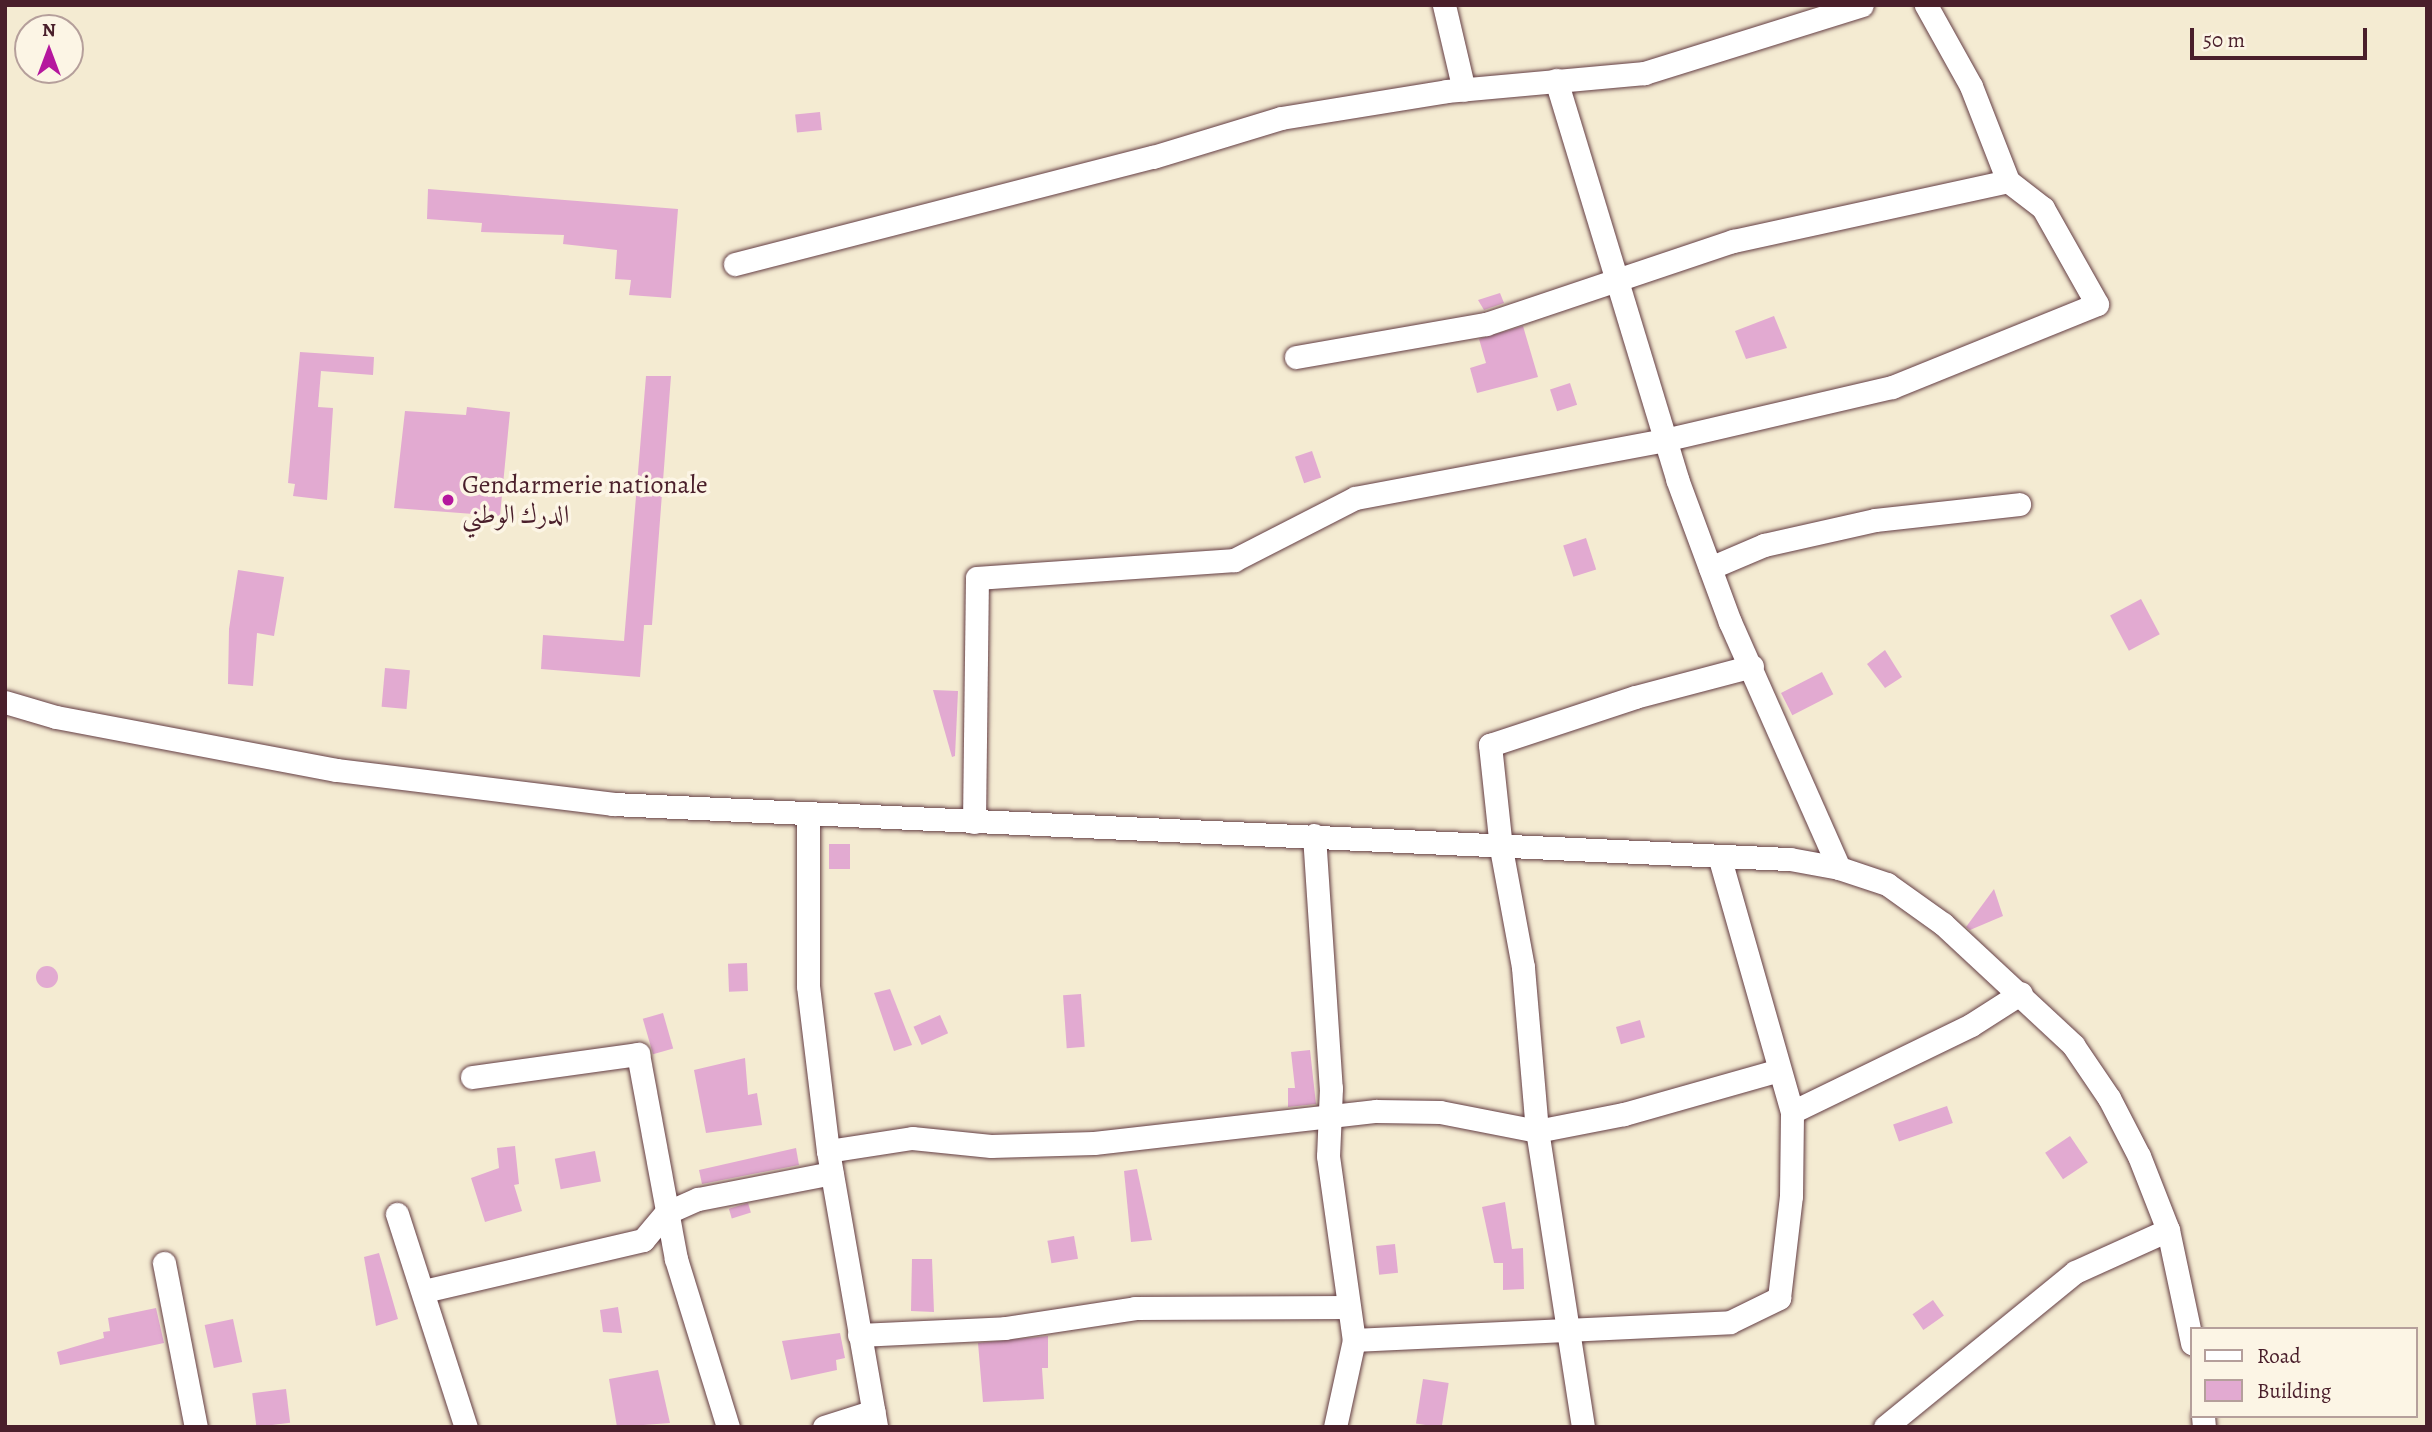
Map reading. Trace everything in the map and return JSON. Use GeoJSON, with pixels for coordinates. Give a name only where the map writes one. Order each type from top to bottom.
{"type":"FeatureCollection","features":[{"type":"Feature","properties":{"kind":"street"},"geometry":{"type":"LineString","coordinates":[[1444,5],[1464,90]]}},
{"type":"Feature","properties":{"kind":"street"},"geometry":{"type":"LineString","coordinates":[[736,264],[1153,157],[1281,118],[1464,90],[1644,73],[1759,41],[1862,5]]}},
{"type":"Feature","properties":{"kind":"street"},"geometry":{"type":"LineString","coordinates":[[974,822],[977,578],[1234,561],[1355,498],[1664,440],[1892,387],[2097,304],[2043,208],[2008,181],[1971,86],[1926,5]]}},
{"type":"Feature","properties":{"kind":"street"},"geometry":{"type":"LineString","coordinates":[[1556,80],[1664,440],[1710,568],[1839,868]]}},
{"type":"Feature","properties":{"kind":"street"},"geometry":{"type":"LineString","coordinates":[[1296,357],[1486,324],[1733,241],[2008,181]]}},
{"type":"Feature","properties":{"kind":"street"},"geometry":{"type":"LineString","coordinates":[[1710,568],[1763,545],[1875,520],[2019,504]]}},
{"type":"Feature","properties":{"kind":"street"},"geometry":{"type":"LineString","coordinates":[[1583,1427],[1536,1131],[1523,967],[1501,848],[1490,745],[1635,697],[1752,666]]}},
{"type":"Feature","properties":{"kind":"street"},"geometry":{"type":"LineString","coordinates":[[5,702],[56,717],[337,770],[613,804],[808,816],[1314,835],[1501,848],[1790,859],[1839,868],[1887,884],[1944,924],[2074,1045],[2109,1098],[2168,1230],[2190,1334]]}},
{"type":"Feature","properties":{"kind":"street"},"geometry":{"type":"LineString","coordinates":[[808,816],[808,986],[830,1162],[875,1419],[824,1427]]}},
{"type":"Feature","properties":{"kind":"street"},"geometry":{"type":"LineString","coordinates":[[1314,835],[1329,1119],[1328,1156],[1354,1340],[1335,1427]]}},
{"type":"Feature","properties":{"kind":"street"},"geometry":{"type":"LineString","coordinates":[[1354,1340],[1730,1322],[1779,1298],[1791,1196],[1793,1112],[1719,856]]}},
{"type":"Feature","properties":{"kind":"street"},"geometry":{"type":"LineString","coordinates":[[1793,1112],[1970,1025],[2021,993]]}},
{"type":"Feature","properties":{"kind":"street"},"geometry":{"type":"LineString","coordinates":[[472,1077],[638,1054],[666,1213],[697,1334],[728,1427]]}},
{"type":"Feature","properties":{"kind":"street"},"geometry":{"type":"LineString","coordinates":[[424,1291],[643,1240],[666,1213],[698,1199],[912,1138],[991,1146],[1094,1143],[1183,1130],[1329,1119],[1376,1111],[1440,1112],[1536,1131],[1624,1114],[1779,1070]]}},
{"type":"Feature","properties":{"kind":"street"},"geometry":{"type":"LineString","coordinates":[[397,1214],[466,1427]]}},
{"type":"Feature","properties":{"kind":"street"},"geometry":{"type":"LineString","coordinates":[[1885,1427],[2075,1272],[2168,1230]]}},
{"type":"Feature","properties":{"kind":"street"},"geometry":{"type":"LineString","coordinates":[[164,1263],[196,1427]]}},
{"type":"Feature","properties":{"kind":"street"},"geometry":{"type":"LineString","coordinates":[[859,1335],[1004,1328],[1135,1308],[1348,1307]]}},
{"type":"Feature","properties":{"kind":"building"},"geometry":{"type":"Polygon","coordinates":[[[820,112],[822,130],[797,133],[795,115],[820,112]]]}},
{"type":"Feature","properties":{"kind":"building"},"geometry":{"type":"Polygon","coordinates":[[[428,189],[678,209],[671,298],[629,295],[631,280],[615,279],[617,250],[563,244],[564,235],[481,232],[482,223],[427,219],[428,189]]]}},
{"type":"Feature","properties":{"kind":"building"},"geometry":{"type":"Polygon","coordinates":[[[1500,293],[1504,303],[1484,310],[1478,300],[1500,293]]]}},
{"type":"Feature","properties":{"kind":"building"},"geometry":{"type":"Polygon","coordinates":[[[1774,316],[1787,348],[1746,359],[1735,331],[1774,316]]]}},
{"type":"Feature","properties":{"kind":"building"},"geometry":{"type":"Polygon","coordinates":[[[1523,326],[1538,377],[1477,393],[1470,368],[1486,363],[1479,339],[1523,326]]]}},
{"type":"Feature","properties":{"kind":"building"},"geometry":{"type":"Polygon","coordinates":[[[300,352],[374,357],[373,375],[321,371],[318,407],[333,408],[327,500],[293,496],[295,484],[288,483],[300,352]]]}},
{"type":"Feature","properties":{"kind":"building"},"geometry":{"type":"Polygon","coordinates":[[[646,376],[671,376],[652,625],[644,625],[640,677],[541,669],[543,635],[624,641],[646,376]]]}},
{"type":"Feature","properties":{"kind":"building"},"geometry":{"type":"Polygon","coordinates":[[[1570,383],[1577,405],[1557,411],[1550,389],[1570,383]]]}},
{"type":"Feature","properties":{"kind":"building"},"geometry":{"type":"Polygon","coordinates":[[[467,407],[510,412],[500,516],[394,508],[405,411],[466,415],[467,407]]]}},
{"type":"Feature","properties":{"kind":"building"},"geometry":{"type":"Polygon","coordinates":[[[1312,451],[1321,477],[1304,483],[1295,457],[1312,451]]]}},
{"type":"Feature","properties":{"kind":"building"},"geometry":{"type":"Polygon","coordinates":[[[1586,538],[1596,569],[1573,577],[1563,545],[1586,538]]]}},
{"type":"Feature","properties":{"kind":"building"},"geometry":{"type":"Polygon","coordinates":[[[238,570],[284,577],[274,636],[257,633],[253,686],[228,684],[229,629],[238,570]]]}},
{"type":"Feature","properties":{"kind":"building"},"geometry":{"type":"Polygon","coordinates":[[[2141,599],[2160,634],[2129,651],[2110,615],[2141,599]]]}},
{"type":"Feature","properties":{"kind":"building"},"geometry":{"type":"Polygon","coordinates":[[[1885,650],[1902,677],[1885,688],[1867,664],[1885,650]]]}},
{"type":"Feature","properties":{"kind":"building"},"geometry":{"type":"Polygon","coordinates":[[[385,668],[410,670],[407,709],[382,707],[385,668]]]}},
{"type":"Feature","properties":{"kind":"building"},"geometry":{"type":"Polygon","coordinates":[[[1822,672],[1833,694],[1792,715],[1781,693],[1822,672]]]}},
{"type":"Feature","properties":{"kind":"building"},"geometry":{"type":"Polygon","coordinates":[[[933,690],[958,691],[955,756],[952,757],[933,690]]]}},
{"type":"Feature","properties":{"kind":"building"},"geometry":{"type":"Polygon","coordinates":[[[829,844],[850,844],[850,869],[829,869],[829,844]]]}},
{"type":"Feature","properties":{"kind":"building"},"geometry":{"type":"Polygon","coordinates":[[[1994,889],[2003,916],[1970,930],[1966,927],[1994,889]]]}},
{"type":"Feature","properties":{"kind":"building"},"geometry":{"type":"Polygon","coordinates":[[[747,963],[748,991],[729,992],[728,964],[747,963]]]}},
{"type":"Feature","properties":{"kind":"building"},"geometry":{"type":"Polygon","coordinates":[[[43,966],[51,966],[58,973],[58,981],[51,988],[43,988],[36,981],[36,973],[43,966]]]}},
{"type":"Feature","properties":{"kind":"building"},"geometry":{"type":"Polygon","coordinates":[[[890,989],[912,1045],[894,1051],[874,993],[890,989]]]}},
{"type":"Feature","properties":{"kind":"building"},"geometry":{"type":"Polygon","coordinates":[[[1081,994],[1085,1047],[1067,1048],[1063,995],[1081,994]]]}},
{"type":"Feature","properties":{"kind":"building"},"geometry":{"type":"Polygon","coordinates":[[[663,1013],[673,1049],[653,1054],[643,1019],[663,1013]]]}},
{"type":"Feature","properties":{"kind":"building"},"geometry":{"type":"Polygon","coordinates":[[[940,1015],[948,1033],[922,1045],[914,1027],[940,1015]]]}},
{"type":"Feature","properties":{"kind":"building"},"geometry":{"type":"Polygon","coordinates":[[[1640,1020],[1645,1037],[1621,1044],[1616,1027],[1640,1020]]]}},
{"type":"Feature","properties":{"kind":"building"},"geometry":{"type":"Polygon","coordinates":[[[1310,1050],[1316,1104],[1288,1107],[1288,1088],[1295,1088],[1291,1052],[1310,1050]]]}},
{"type":"Feature","properties":{"kind":"building"},"geometry":{"type":"Polygon","coordinates":[[[745,1058],[748,1095],[757,1093],[762,1125],[706,1133],[694,1070],[745,1058]]]}},
{"type":"Feature","properties":{"kind":"building"},"geometry":{"type":"Polygon","coordinates":[[[1947,1106],[1953,1123],[1899,1142],[1893,1125],[1947,1106]]]}},
{"type":"Feature","properties":{"kind":"building"},"geometry":{"type":"Polygon","coordinates":[[[2070,1136],[2088,1163],[2063,1179],[2045,1153],[2070,1136]]]}},
{"type":"Feature","properties":{"kind":"building"},"geometry":{"type":"Polygon","coordinates":[[[515,1146],[519,1184],[514,1185],[522,1211],[485,1222],[471,1178],[499,1168],[497,1148],[515,1146]]]}},
{"type":"Feature","properties":{"kind":"building"},"geometry":{"type":"Polygon","coordinates":[[[796,1148],[799,1165],[702,1184],[699,1170],[796,1148]]]}},
{"type":"Feature","properties":{"kind":"building"},"geometry":{"type":"Polygon","coordinates":[[[595,1151],[601,1181],[561,1189],[555,1159],[595,1151]]]}},
{"type":"Feature","properties":{"kind":"building"},"geometry":{"type":"Polygon","coordinates":[[[1137,1169],[1152,1240],[1131,1242],[1124,1171],[1137,1169]]]}},
{"type":"Feature","properties":{"kind":"building"},"geometry":{"type":"Polygon","coordinates":[[[1505,1202],[1512,1249],[1523,1248],[1524,1289],[1503,1290],[1503,1263],[1494,1263],[1482,1207],[1505,1202]]]}},
{"type":"Feature","properties":{"kind":"building"},"geometry":{"type":"Polygon","coordinates":[[[748,1203],[751,1213],[732,1218],[729,1209],[748,1203]]]}},
{"type":"Feature","properties":{"kind":"building"},"geometry":{"type":"Polygon","coordinates":[[[1074,1236],[1078,1259],[1051,1263],[1047,1241],[1074,1236]]]}},
{"type":"Feature","properties":{"kind":"building"},"geometry":{"type":"Polygon","coordinates":[[[1395,1244],[1398,1273],[1379,1275],[1376,1246],[1395,1244]]]}},
{"type":"Feature","properties":{"kind":"building"},"geometry":{"type":"Polygon","coordinates":[[[379,1253],[398,1319],[376,1326],[364,1257],[379,1253]]]}},
{"type":"Feature","properties":{"kind":"building"},"geometry":{"type":"Polygon","coordinates":[[[912,1259],[932,1259],[934,1312],[911,1311],[912,1259]]]}},
{"type":"Feature","properties":{"kind":"building"},"geometry":{"type":"Polygon","coordinates":[[[1933,1300],[1944,1316],[1923,1330],[1913,1314],[1933,1300]]]}},
{"type":"Feature","properties":{"kind":"building"},"geometry":{"type":"Polygon","coordinates":[[[618,1307],[622,1333],[603,1332],[600,1310],[618,1307]]]}},
{"type":"Feature","properties":{"kind":"building"},"geometry":{"type":"Polygon","coordinates":[[[156,1308],[164,1343],[60,1365],[57,1352],[104,1338],[103,1332],[110,1331],[108,1318],[156,1308]]]}},
{"type":"Feature","properties":{"kind":"building"},"geometry":{"type":"Polygon","coordinates":[[[233,1319],[242,1362],[214,1368],[205,1325],[233,1319]]]}},
{"type":"Feature","properties":{"kind":"building"},"geometry":{"type":"Polygon","coordinates":[[[840,1333],[845,1358],[836,1360],[837,1370],[791,1380],[782,1341],[840,1333]]]}},
{"type":"Feature","properties":{"kind":"building"},"geometry":{"type":"Polygon","coordinates":[[[1048,1336],[1048,1368],[1042,1368],[1044,1399],[983,1402],[978,1343],[1048,1336]]]}},
{"type":"Feature","properties":{"kind":"building"},"geometry":{"type":"Polygon","coordinates":[[[658,1370],[670,1423],[617,1427],[609,1379],[658,1370]]]}},
{"type":"Feature","properties":{"kind":"building"},"geometry":{"type":"Polygon","coordinates":[[[1423,1379],[1449,1383],[1442,1427],[1416,1423],[1423,1379]]]}},
{"type":"Feature","properties":{"kind":"building"},"geometry":{"type":"Polygon","coordinates":[[[286,1389],[290,1423],[256,1427],[252,1393],[286,1389]]]}},
{"type":"Feature","properties":{"kind":"place","name":"Gendarmerie nationale الدرك الوطني"},"geometry":{"type":"Point","coordinates":[448,500]}}]}
